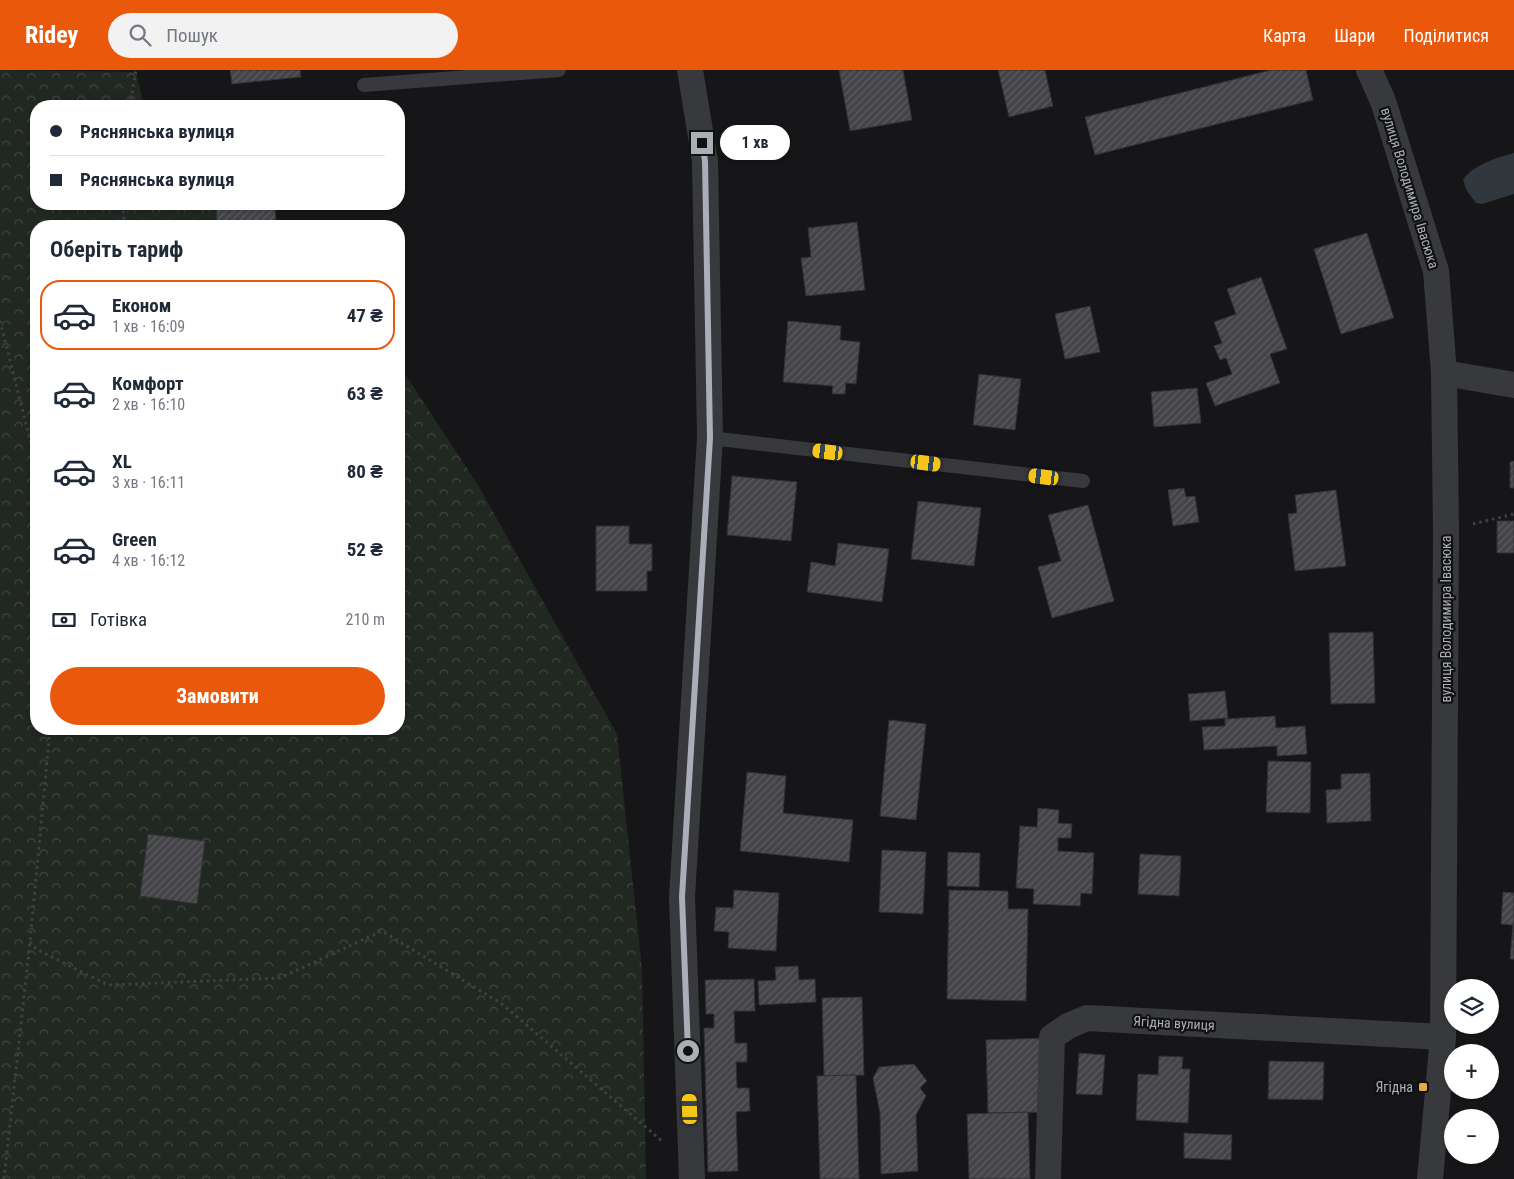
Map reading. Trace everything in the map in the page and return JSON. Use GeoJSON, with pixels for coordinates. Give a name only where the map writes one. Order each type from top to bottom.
{"type":"FeatureCollection","features":[{"type":"Feature","properties":{"kind":"street"},"geometry":{"type":"LineString","coordinates":[[690,70],[705,161],[710,438],[682,897],[692,1173]]}},
{"type":"Feature","properties":{"kind":"street","name":"вулиця Володимира Івасюка"},"geometry":{"type":"LineString","coordinates":[[1369,70],[1383,101],[1436,271],[1444,373],[1446,531],[1444,1037],[1430,1179]]}},
{"type":"Feature","properties":{"kind":"street"},"geometry":{"type":"LineString","coordinates":[[1444,373],[1514,385]]}},
{"type":"Feature","properties":{"kind":"street","name":"Ягідна вулиця"},"geometry":{"type":"LineString","coordinates":[[1048,1179],[1052,1037],[1068,1026],[1087,1018],[1444,1037]]}},
{"type":"Feature","properties":{"kind":"lane"},"geometry":{"type":"LineString","coordinates":[[364,84],[559,70]]}},
{"type":"Feature","properties":{"kind":"lane"},"geometry":{"type":"LineString","coordinates":[[710,438],[1083,481]]}},
{"type":"Feature","properties":{"kind":"path"},"geometry":{"type":"LineString","coordinates":[[131,100],[136,70]]}},
{"type":"Feature","properties":{"kind":"path"},"geometry":{"type":"LineString","coordinates":[[0,321],[30,439]]}},
{"type":"Feature","properties":{"kind":"path"},"geometry":{"type":"LineString","coordinates":[[1446,531],[1514,514]]}},
{"type":"Feature","properties":{"kind":"path"},"geometry":{"type":"LineString","coordinates":[[4,1179],[30,942],[49,735]]}},
{"type":"Feature","properties":{"kind":"path"},"geometry":{"type":"LineString","coordinates":[[30,942],[36,950],[108,985],[280,978],[382,931],[502,1004],[692,1173]]}},
{"type":"Feature","properties":{"kind":"green space"},"geometry":{"type":"Polygon","coordinates":[[[0,70],[136,72],[143,100],[30,100],[30,210],[239,210],[264,220],[30,220],[30,735],[405,735],[405,374],[478,485],[617,734],[642,969],[646,1179],[0,1179],[0,70]]]}},
{"type":"Feature","properties":{"kind":"shaded area"},"geometry":{"type":"Polygon","coordinates":[[[1514,153],[1514,194],[1482,204],[1476,203],[1467,191],[1463,180],[1479,166],[1514,153]]]}},
{"type":"Feature","properties":{"kind":"building"},"geometry":{"type":"Polygon","coordinates":[[[230,70],[300,70],[301,77],[232,84],[230,70]]]}},
{"type":"Feature","properties":{"kind":"building"},"geometry":{"type":"Polygon","coordinates":[[[839,70],[903,70],[912,120],[850,131],[839,70]]]}},
{"type":"Feature","properties":{"kind":"building"},"geometry":{"type":"Polygon","coordinates":[[[998,70],[1045,70],[1053,106],[1009,117],[998,70]]]}},
{"type":"Feature","properties":{"kind":"building"},"geometry":{"type":"Polygon","coordinates":[[[1271,70],[1306,70],[1313,100],[1095,155],[1085,117],[1271,70]]]}},
{"type":"Feature","properties":{"kind":"building"},"geometry":{"type":"Polygon","coordinates":[[[216,210],[275,210],[276,220],[217,220],[216,210]]]}},
{"type":"Feature","properties":{"kind":"building"},"geometry":{"type":"Polygon","coordinates":[[[857,222],[865,290],[806,296],[801,258],[811,257],[808,228],[857,222]]]}},
{"type":"Feature","properties":{"kind":"building"},"geometry":{"type":"Polygon","coordinates":[[[1367,233],[1394,318],[1341,334],[1314,249],[1367,233]]]}},
{"type":"Feature","properties":{"kind":"building"},"geometry":{"type":"Polygon","coordinates":[[[1261,277],[1287,349],[1270,354],[1280,383],[1215,406],[1206,383],[1232,374],[1226,358],[1220,360],[1214,346],[1222,343],[1214,322],[1236,314],[1227,289],[1261,277]]]}},
{"type":"Feature","properties":{"kind":"building"},"geometry":{"type":"Polygon","coordinates":[[[1090,306],[1100,352],[1065,359],[1055,314],[1090,306]]]}},
{"type":"Feature","properties":{"kind":"building"},"geometry":{"type":"Polygon","coordinates":[[[788,321],[841,326],[840,340],[860,342],[856,384],[846,383],[845,394],[832,394],[833,386],[783,382],[788,321]]]}},
{"type":"Feature","properties":{"kind":"building"},"geometry":{"type":"Polygon","coordinates":[[[979,374],[1021,379],[1015,430],[973,425],[979,374]]]}},
{"type":"Feature","properties":{"kind":"building"},"geometry":{"type":"Polygon","coordinates":[[[1197,388],[1201,423],[1154,427],[1151,392],[1197,388]]]}},
{"type":"Feature","properties":{"kind":"building"},"geometry":{"type":"Polygon","coordinates":[[[1514,461],[1514,488],[1510,488],[1510,462],[1514,461]]]}},
{"type":"Feature","properties":{"kind":"building"},"geometry":{"type":"Polygon","coordinates":[[[732,476],[797,482],[791,541],[727,535],[732,476]]]}},
{"type":"Feature","properties":{"kind":"building"},"geometry":{"type":"Polygon","coordinates":[[[1184,488],[1186,497],[1195,496],[1199,522],[1173,526],[1168,490],[1184,488]]]}},
{"type":"Feature","properties":{"kind":"building"},"geometry":{"type":"Polygon","coordinates":[[[1336,490],[1346,566],[1295,571],[1288,514],[1297,513],[1295,495],[1336,490]]]}},
{"type":"Feature","properties":{"kind":"building"},"geometry":{"type":"Polygon","coordinates":[[[918,501],[981,508],[974,566],[911,559],[918,501]]]}},
{"type":"Feature","properties":{"kind":"building"},"geometry":{"type":"Polygon","coordinates":[[[1088,505],[1114,601],[1052,618],[1038,567],[1061,561],[1048,515],[1088,505]]]}},
{"type":"Feature","properties":{"kind":"building"},"geometry":{"type":"Polygon","coordinates":[[[1497,521],[1514,521],[1514,553],[1497,553],[1497,521]]]}},
{"type":"Feature","properties":{"kind":"building"},"geometry":{"type":"Polygon","coordinates":[[[596,526],[629,526],[629,544],[652,544],[652,571],[647,571],[647,591],[596,591],[596,526]]]}},
{"type":"Feature","properties":{"kind":"building"},"geometry":{"type":"Polygon","coordinates":[[[838,543],[889,549],[882,602],[807,592],[811,562],[835,566],[838,543]]]}},
{"type":"Feature","properties":{"kind":"building"},"geometry":{"type":"Polygon","coordinates":[[[1373,632],[1375,703],[1331,704],[1329,633],[1373,632]]]}},
{"type":"Feature","properties":{"kind":"building"},"geometry":{"type":"Polygon","coordinates":[[[1225,691],[1228,718],[1190,721],[1188,694],[1225,691]]]}},
{"type":"Feature","properties":{"kind":"building"},"geometry":{"type":"Polygon","coordinates":[[[1275,716],[1276,728],[1305,726],[1307,754],[1277,756],[1277,746],[1204,750],[1202,727],[1225,726],[1225,719],[1275,716]]]}},
{"type":"Feature","properties":{"kind":"building"},"geometry":{"type":"Polygon","coordinates":[[[889,720],[926,724],[916,820],[880,816],[889,720]]]}},
{"type":"Feature","properties":{"kind":"building"},"geometry":{"type":"Polygon","coordinates":[[[1268,761],[1311,762],[1310,813],[1266,812],[1268,761]]]}},
{"type":"Feature","properties":{"kind":"building"},"geometry":{"type":"Polygon","coordinates":[[[747,772],[786,776],[783,813],[853,820],[849,862],[740,851],[747,772]]]}},
{"type":"Feature","properties":{"kind":"building"},"geometry":{"type":"Polygon","coordinates":[[[1370,773],[1371,821],[1327,823],[1326,790],[1341,789],[1341,774],[1370,773]]]}},
{"type":"Feature","properties":{"kind":"building"},"geometry":{"type":"Polygon","coordinates":[[[1038,808],[1059,810],[1058,823],[1072,824],[1071,838],[1058,838],[1058,851],[1094,853],[1092,894],[1081,893],[1080,906],[1033,904],[1034,889],[1016,888],[1020,826],[1037,827],[1038,808]]]}},
{"type":"Feature","properties":{"kind":"building"},"geometry":{"type":"Polygon","coordinates":[[[148,834],[205,841],[197,904],[140,896],[148,834]]]}},
{"type":"Feature","properties":{"kind":"building"},"geometry":{"type":"Polygon","coordinates":[[[882,850],[926,852],[923,914],[879,912],[882,850]]]}},
{"type":"Feature","properties":{"kind":"building"},"geometry":{"type":"Polygon","coordinates":[[[948,852],[980,853],[979,887],[947,886],[948,852]]]}},
{"type":"Feature","properties":{"kind":"building"},"geometry":{"type":"Polygon","coordinates":[[[1140,854],[1181,856],[1179,896],[1138,894],[1140,854]]]}},
{"type":"Feature","properties":{"kind":"building"},"geometry":{"type":"Polygon","coordinates":[[[734,890],[779,893],[776,951],[728,948],[729,932],[714,931],[716,907],[733,908],[734,890]]]}},
{"type":"Feature","properties":{"kind":"building"},"geometry":{"type":"Polygon","coordinates":[[[949,890],[1008,891],[1008,909],[1028,909],[1026,1001],[947,999],[949,890]]]}},
{"type":"Feature","properties":{"kind":"building"},"geometry":{"type":"Polygon","coordinates":[[[1503,892],[1514,893],[1514,959],[1510,959],[1513,925],[1501,924],[1503,892]]]}},
{"type":"Feature","properties":{"kind":"building"},"geometry":{"type":"Polygon","coordinates":[[[798,966],[799,980],[815,979],[816,1002],[759,1005],[758,981],[776,980],[775,967],[798,966]]]}},
{"type":"Feature","properties":{"kind":"building"},"geometry":{"type":"Polygon","coordinates":[[[754,979],[755,1011],[734,1011],[735,1043],[747,1043],[747,1062],[736,1062],[737,1088],[749,1088],[750,1111],[736,1112],[738,1171],[708,1172],[704,1028],[714,1028],[714,1014],[706,1014],[705,980],[754,979]]]}},
{"type":"Feature","properties":{"kind":"building"},"geometry":{"type":"Polygon","coordinates":[[[862,997],[864,1075],[824,1076],[822,998],[862,997]]]}},
{"type":"Feature","properties":{"kind":"building"},"geometry":{"type":"Polygon","coordinates":[[[1046,1038],[1048,1112],[988,1113],[986,1040],[1046,1038]]]}},
{"type":"Feature","properties":{"kind":"building"},"geometry":{"type":"Polygon","coordinates":[[[1079,1053],[1105,1055],[1102,1095],[1076,1094],[1079,1053]]]}},
{"type":"Feature","properties":{"kind":"building"},"geometry":{"type":"Polygon","coordinates":[[[1159,1056],[1183,1057],[1182,1069],[1190,1069],[1188,1123],[1136,1120],[1138,1074],[1158,1075],[1159,1056]]]}},
{"type":"Feature","properties":{"kind":"building"},"geometry":{"type":"Polygon","coordinates":[[[1269,1061],[1324,1062],[1323,1100],[1268,1099],[1269,1061]]]}},
{"type":"Feature","properties":{"kind":"building"},"geometry":{"type":"Polygon","coordinates":[[[914,1064],[927,1081],[920,1088],[926,1096],[916,1115],[918,1171],[881,1174],[880,1113],[873,1078],[879,1067],[914,1064]]]}},
{"type":"Feature","properties":{"kind":"building"},"geometry":{"type":"Polygon","coordinates":[[[856,1075],[859,1179],[820,1179],[817,1076],[856,1075]]]}},
{"type":"Feature","properties":{"kind":"building"},"geometry":{"type":"Polygon","coordinates":[[[1028,1112],[1030,1179],[969,1179],[967,1114],[1028,1112]]]}},
{"type":"Feature","properties":{"kind":"building"},"geometry":{"type":"Polygon","coordinates":[[[1184,1133],[1232,1135],[1231,1160],[1184,1158],[1184,1133]]]}},
{"type":"Feature","properties":{"kind":"place","name":"Ягідна"},"geometry":{"type":"Point","coordinates":[1423,1087]}},
{"type":"Feature","properties":{"kind":"route"},"geometry":{"type":"LineString","coordinates":[[688,1051],[682,897],[710,438],[705,161],[702,143]]}}]}
